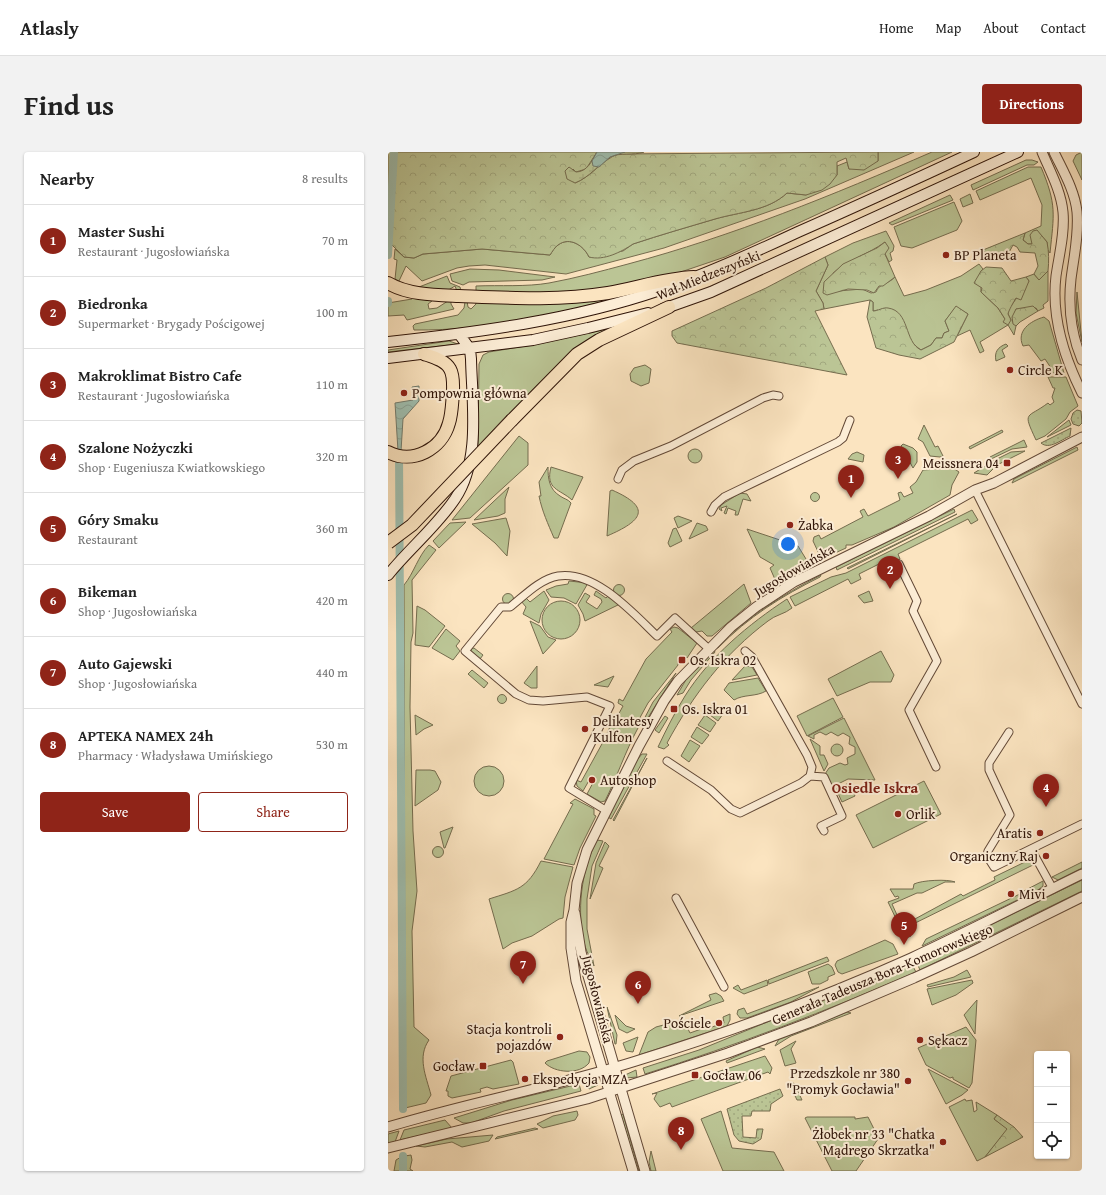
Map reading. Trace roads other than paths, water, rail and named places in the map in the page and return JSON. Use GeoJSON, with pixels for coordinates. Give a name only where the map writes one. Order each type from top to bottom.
{"type":"FeatureCollection","features":[{"type":"Feature","properties":{"kind":"main road","name":"Wał Miedzeszyński"},"geometry":{"type":"LineString","coordinates":[[388,342],[520,326],[583,312],[648,294],[694,277],[758,250],[974,152]]}},
{"type":"Feature","properties":{"kind":"main road","name":"Wał Miedzeszyński"},"geometry":{"type":"LineString","coordinates":[[388,358],[470,349],[569,333],[669,307],[726,286],[1018,152]]}},
{"type":"Feature","properties":{"kind":"main road"},"geometry":{"type":"LineString","coordinates":[[388,283],[410,291],[474,297],[529,299],[584,296],[639,287],[676,277],[694,277]]}},
{"type":"Feature","properties":{"kind":"main road"},"geometry":{"type":"LineString","coordinates":[[388,543],[412,525],[577,354],[599,340],[669,307]]}},
{"type":"Feature","properties":{"kind":"main road"},"geometry":{"type":"LineString","coordinates":[[388,575],[451,505],[464,484],[471,460],[470,349],[459,334]]}},
{"type":"Feature","properties":{"kind":"main road"},"geometry":{"type":"LineString","coordinates":[[388,452],[408,457],[424,453],[437,444],[446,432],[451,416],[452,374],[444,362],[424,354]]}},
{"type":"Feature","properties":{"kind":"street"},"geometry":{"type":"LineString","coordinates":[[1042,152],[1059,194],[1063,213],[1056,287],[1059,334],[1068,362],[1082,393]]}},
{"type":"Feature","properties":{"kind":"street"},"geometry":{"type":"LineString","coordinates":[[1054,152],[1074,196],[1077,210],[1076,244],[1070,300],[1074,335],[1082,360]]}},
{"type":"Feature","properties":{"kind":"street"},"geometry":{"type":"LineString","coordinates":[[618,479],[622,470],[634,461],[670,446],[763,398],[779,396]]}},
{"type":"Feature","properties":{"kind":"street"},"geometry":{"type":"LineString","coordinates":[[710,512],[715,505],[730,494],[834,445],[843,438],[850,420]]}},
{"type":"Feature","properties":{"kind":"street","name":"Jugosłowiańska"},"geometry":{"type":"LineString","coordinates":[[633,1171],[576,981],[570,948],[571,922],[577,883],[587,850],[639,746],[664,701],[678,681],[740,619],[794,582],[929,516],[976,490],[994,483],[1082,437]]}},
{"type":"Feature","properties":{"kind":"street"},"geometry":{"type":"LineString","coordinates":[[976,490],[1082,704]]}},
{"type":"Feature","properties":{"kind":"street"},"geometry":{"type":"LineString","coordinates":[[899,564],[917,601],[913,611],[937,661],[910,706],[910,713],[936,767]]}},
{"type":"Feature","properties":{"kind":"street"},"geometry":{"type":"LineString","coordinates":[[607,811],[569,788],[610,706],[587,697],[543,701],[529,700],[516,694],[465,651],[501,607],[510,607],[532,589],[558,576],[574,577],[590,582],[624,604],[657,636],[675,618],[709,649]]}},
{"type":"Feature","properties":{"kind":"street"},"geometry":{"type":"LineString","coordinates":[[667,761],[711,790],[731,809],[740,814],[802,782],[810,776],[812,767],[807,755],[752,657],[745,651]]}},
{"type":"Feature","properties":{"kind":"street"},"geometry":{"type":"LineString","coordinates":[[1010,732],[989,763],[989,770],[1010,815],[988,851],[988,856],[994,867],[1082,824]]}},
{"type":"Feature","properties":{"kind":"street"},"geometry":{"type":"LineString","coordinates":[[810,776],[824,777],[842,816],[821,826],[824,831]]}},
{"type":"Feature","properties":{"kind":"street"},"geometry":{"type":"LineString","coordinates":[[1031,849],[1053,889]]}},
{"type":"Feature","properties":{"kind":"street","name":"Generała Tadeusza Bora-Komorowskiego"},"geometry":{"type":"LineString","coordinates":[[388,1127],[603,1071],[739,1027],[816,998],[912,957],[1082,874]]}},
{"type":"Feature","properties":{"kind":"street","name":"Generała Tadeusza Bora-Komorowskiego"},"geometry":{"type":"LineString","coordinates":[[388,1148],[514,1118],[610,1092],[728,1053],[811,1022],[971,952],[1082,897]]}},
{"type":"Feature","properties":{"kind":"street"},"geometry":{"type":"LineString","coordinates":[[676,898],[724,987]]}},
{"type":"Feature","properties":{"kind":"street","name":"Jugosłowiańska"},"geometry":{"type":"LineString","coordinates":[[574,910],[581,952],[616,1067],[645,1171]]}},
{"type":"Feature","properties":{"kind":"water"},"geometry":{"type":"Polygon","coordinates":[[[597,152],[625,152],[610,157],[599,167],[593,166],[592,161],[597,152]]]}},
{"type":"Feature","properties":{"kind":"water"},"geometry":{"type":"Polygon","coordinates":[[[419,386],[419,401],[403,419],[401,451],[398,451],[395,403],[413,400],[412,387],[419,386]]]}},
{"type":"Feature","properties":{"kind":"waterway"},"geometry":{"type":"LineString","coordinates":[[388,255],[394,152]]}},
{"type":"Feature","properties":{"kind":"waterway"},"geometry":{"type":"LineString","coordinates":[[399,452],[403,1109]]}},
{"type":"Feature","properties":{"kind":"waterway"},"geometry":{"type":"LineString","coordinates":[[403,1156],[403,1171]]}},
{"type":"Feature","properties":{"kind":"place","name":"BP Planeta"},"geometry":{"type":"Point","coordinates":[946,255]}},
{"type":"Feature","properties":{"kind":"place","name":"Circle K"},"geometry":{"type":"Point","coordinates":[1010,370]}},
{"type":"Feature","properties":{"kind":"place","name":"Pompownia główna"},"geometry":{"type":"Point","coordinates":[404,393]}},
{"type":"Feature","properties":{"kind":"place","name":"Meissnera 04"},"geometry":{"type":"Point","coordinates":[1007,463]}},
{"type":"Feature","properties":{"kind":"place","name":"Makroklimat Bistro Cafe"},"geometry":{"type":"Point","coordinates":[898,479]}},
{"type":"Feature","properties":{"kind":"place","name":"Master Sushi"},"geometry":{"type":"Point","coordinates":[851,498]}},
{"type":"Feature","properties":{"kind":"place","name":"Żabka"},"geometry":{"type":"Point","coordinates":[790,525]}},
{"type":"Feature","properties":{"kind":"place","name":"Biedronka"},"geometry":{"type":"Point","coordinates":[890,589]}},
{"type":"Feature","properties":{"kind":"place","name":"Os. Iskra 02"},"geometry":{"type":"Point","coordinates":[682,660]}},
{"type":"Feature","properties":{"kind":"place","name":"Os. Iskra 01"},"geometry":{"type":"Point","coordinates":[674,709]}},
{"type":"Feature","properties":{"kind":"place","name":"Delikatesy Kulfon"},"geometry":{"type":"Point","coordinates":[585,729]}},
{"type":"Feature","properties":{"kind":"place","name":"Autoshop"},"geometry":{"type":"Point","coordinates":[592,780]}},
{"type":"Feature","properties":{"kind":"place","name":"Szalone Nożyczki"},"geometry":{"type":"Point","coordinates":[1046,807]}},
{"type":"Feature","properties":{"kind":"place","name":"Orlik"},"geometry":{"type":"Point","coordinates":[898,814]}},
{"type":"Feature","properties":{"kind":"place","name":"Aratis"},"geometry":{"type":"Point","coordinates":[1040,833]}},
{"type":"Feature","properties":{"kind":"place","name":"Organiczny Raj"},"geometry":{"type":"Point","coordinates":[1046,856]}},
{"type":"Feature","properties":{"kind":"place","name":"Mivi"},"geometry":{"type":"Point","coordinates":[1011,894]}},
{"type":"Feature","properties":{"kind":"place","name":"Góry Smaku"},"geometry":{"type":"Point","coordinates":[904,945]}},
{"type":"Feature","properties":{"kind":"place","name":"Auto Gajewski"},"geometry":{"type":"Point","coordinates":[523,984]}},
{"type":"Feature","properties":{"kind":"place","name":"Bikeman"},"geometry":{"type":"Point","coordinates":[638,1004]}},
{"type":"Feature","properties":{"kind":"place","name":"Pościele"},"geometry":{"type":"Point","coordinates":[719,1023]}},
{"type":"Feature","properties":{"kind":"place","name":"Stacja kontroli pojazdów"},"geometry":{"type":"Point","coordinates":[560,1037]}},
{"type":"Feature","properties":{"kind":"place","name":"Sękacz"},"geometry":{"type":"Point","coordinates":[920,1040]}},
{"type":"Feature","properties":{"kind":"place","name":"Gocław"},"geometry":{"type":"Point","coordinates":[483,1066]}},
{"type":"Feature","properties":{"kind":"place","name":"Gocław 06"},"geometry":{"type":"Point","coordinates":[695,1075]}},
{"type":"Feature","properties":{"kind":"place","name":"Ekspedycja MZA"},"geometry":{"type":"Point","coordinates":[525,1079]}},
{"type":"Feature","properties":{"kind":"place","name":"Przedszkole nr 380 \"Promyk Gocławia\""},"geometry":{"type":"Point","coordinates":[908,1081]}},
{"type":"Feature","properties":{"kind":"place","name":"Żłobek nr 33 \"Chatka Mądrego Skrzatka\""},"geometry":{"type":"Point","coordinates":[943,1142]}},
{"type":"Feature","properties":{"kind":"place","name":"APTEKA NAMEX 24h"},"geometry":{"type":"Point","coordinates":[681,1150]}},
{"type":"Feature","properties":{"kind":"district","name":"Osiedle Iskra"},"geometry":{"type":"Point","coordinates":[875,787]}}]}
